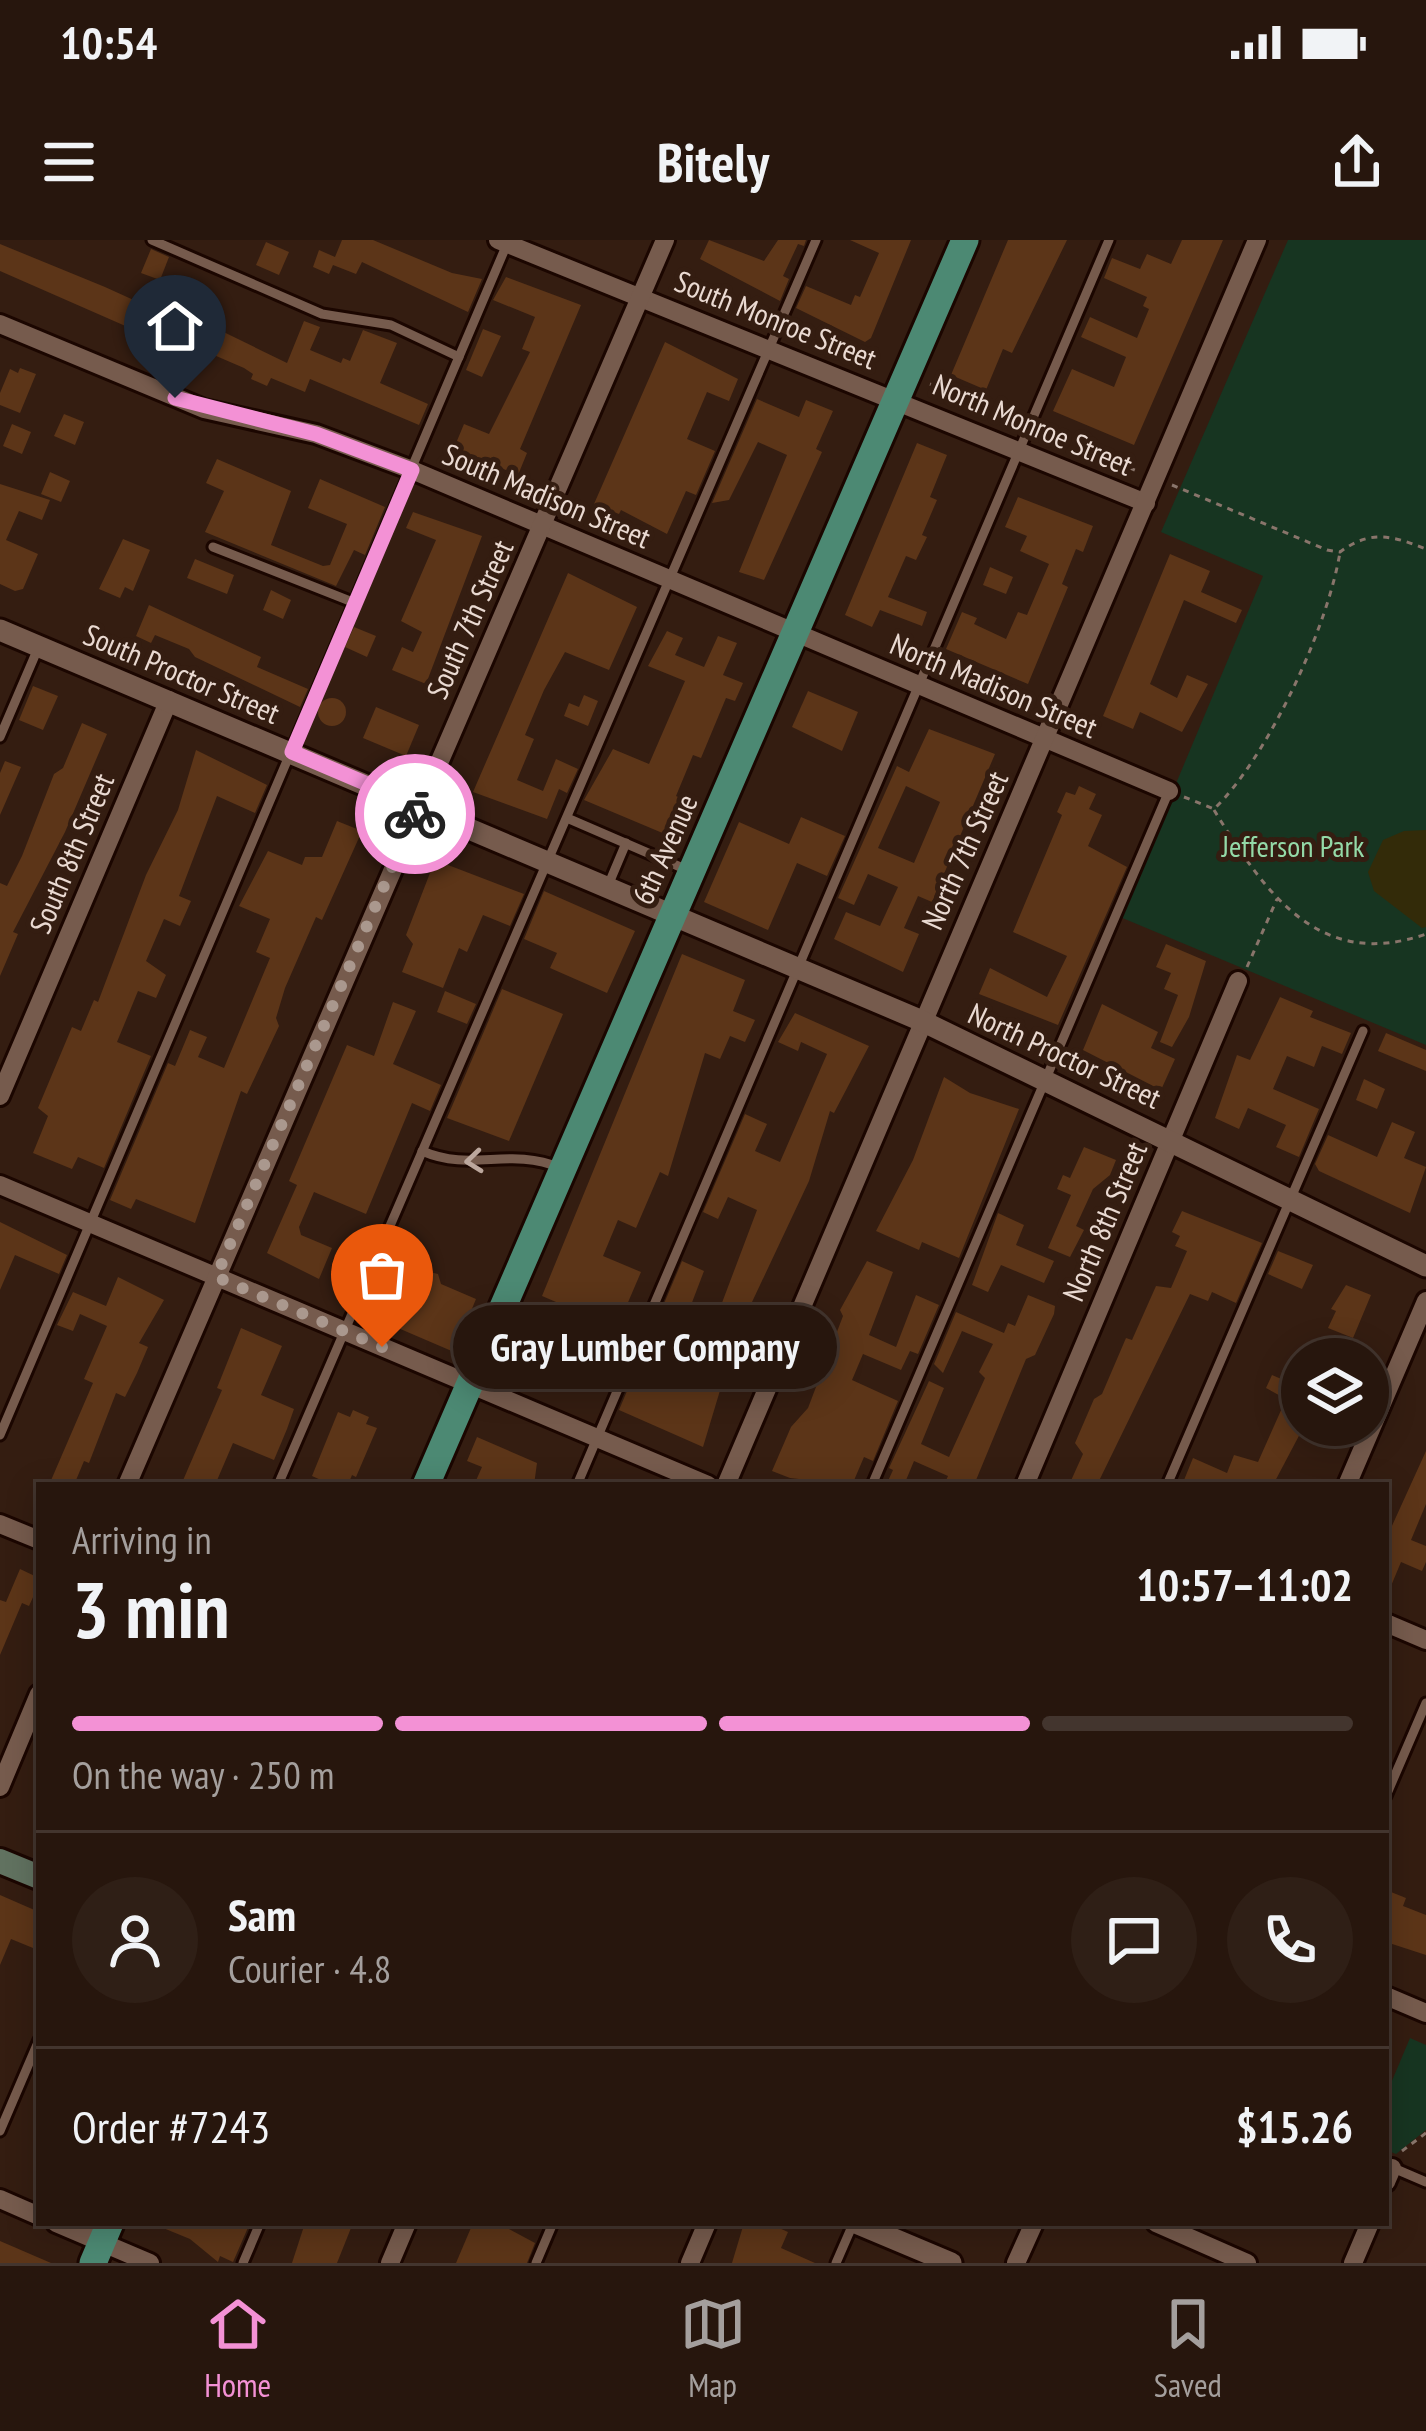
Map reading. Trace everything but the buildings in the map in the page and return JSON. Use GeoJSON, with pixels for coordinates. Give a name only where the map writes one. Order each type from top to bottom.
{"type":"FeatureCollection","features":[{"type":"Feature","properties":{"kind":"main road","name":"6th Avenue"},"geometry":{"type":"LineString","coordinates":[[427,1482],[965,240]]}},
{"type":"Feature","properties":{"kind":"main road"},"geometry":{"type":"LineString","coordinates":[[0,1861],[36,1876]]}},
{"type":"Feature","properties":{"kind":"street","name":"South 7th Street"},"geometry":{"type":"LineString","coordinates":[[128,1482],[665,240]]}},
{"type":"Feature","properties":{"kind":"street","name":"North 7th Street"},"geometry":{"type":"LineString","coordinates":[[727,1482],[1258,240]]}},
{"type":"Feature","properties":{"kind":"street","name":"South Monroe Street"},"geometry":{"type":"LineString","coordinates":[[503,242],[897,400]]}},
{"type":"Feature","properties":{"kind":"street","name":"South Madison Street"},"geometry":{"type":"LineString","coordinates":[[0,324],[204,409],[316,434],[412,470],[796,634]]}},
{"type":"Feature","properties":{"kind":"street","name":"North Monroe Street"},"geometry":{"type":"LineString","coordinates":[[897,400],[1146,503]]}},
{"type":"Feature","properties":{"kind":"street","name":"South Proctor Street"},"geometry":{"type":"LineString","coordinates":[[0,630],[671,914]]}},
{"type":"Feature","properties":{"kind":"street","name":"North Madison Street"},"geometry":{"type":"LineString","coordinates":[[796,634],[1169,791]]}},
{"type":"Feature","properties":{"kind":"street","name":"South 8th Street"},"geometry":{"type":"LineString","coordinates":[[0,1096],[169,700]]}},
{"type":"Feature","properties":{"kind":"street","name":"North Proctor Street"},"geometry":{"type":"LineString","coordinates":[[671,914],[1049,1078],[1426,1266]]}},
{"type":"Feature","properties":{"kind":"street","name":"North 8th Street"},"geometry":{"type":"LineString","coordinates":[[1026,1482],[1238,981]]}},
{"type":"Feature","properties":{"kind":"street"},"geometry":{"type":"LineString","coordinates":[[0,1185],[701,1482]]}},
{"type":"Feature","properties":{"kind":"street"},"geometry":{"type":"LineString","coordinates":[[1348,1482],[1426,1301]]}},
{"type":"Feature","properties":{"kind":"street"},"geometry":{"type":"LineString","coordinates":[[0,1524],[36,1539]]}},
{"type":"Feature","properties":{"kind":"street"},"geometry":{"type":"LineString","coordinates":[[1389,1624],[1426,1640]]}},
{"type":"Feature","properties":{"kind":"street"},"geometry":{"type":"LineString","coordinates":[[0,1787],[36,1701]]}},
{"type":"Feature","properties":{"kind":"street"},"geometry":{"type":"LineString","coordinates":[[1389,1997],[1426,2014]]}},
{"type":"Feature","properties":{"kind":"street"},"geometry":{"type":"LineString","coordinates":[[0,2199],[36,2215]]}},
{"type":"Feature","properties":{"kind":"street"},"geometry":{"type":"LineString","coordinates":[[63,2226],[150,2263]]}},
{"type":"Feature","properties":{"kind":"street"},"geometry":{"type":"LineString","coordinates":[[390,2263],[406,2226]]}},
{"type":"Feature","properties":{"kind":"street"},"geometry":{"type":"LineString","coordinates":[[690,2263],[706,2226]]}},
{"type":"Feature","properties":{"kind":"street"},"geometry":{"type":"LineString","coordinates":[[862,2226],[950,2263]]}},
{"type":"Feature","properties":{"kind":"street"},"geometry":{"type":"LineString","coordinates":[[1016,2263],[1033,2226]]}},
{"type":"Feature","properties":{"kind":"street"},"geometry":{"type":"LineString","coordinates":[[1163,2226],[1247,2263]]}},
{"type":"Feature","properties":{"kind":"street"},"geometry":{"type":"LineString","coordinates":[[1354,2263],[1369,2226]]}},
{"type":"Feature","properties":{"kind":"lane"},"geometry":{"type":"LineString","coordinates":[[152,240],[322,314],[391,325],[459,357]]}},
{"type":"Feature","properties":{"kind":"lane"},"geometry":{"type":"LineString","coordinates":[[279,1482],[816,240]]}},
{"type":"Feature","properties":{"kind":"lane"},"geometry":{"type":"LineString","coordinates":[[578,1482],[1109,240]]}},
{"type":"Feature","properties":{"kind":"lane"},"geometry":{"type":"LineString","coordinates":[[0,1435],[412,470],[503,242]]}},
{"type":"Feature","properties":{"kind":"lane"},"geometry":{"type":"LineString","coordinates":[[213,547],[355,603]]}},
{"type":"Feature","properties":{"kind":"lane"},"geometry":{"type":"LineString","coordinates":[[0,737],[39,646]]}},
{"type":"Feature","properties":{"kind":"lane"},"geometry":{"type":"LineString","coordinates":[[873,1482],[1169,791]]}},
{"type":"Feature","properties":{"kind":"lane"},"geometry":{"type":"LineString","coordinates":[[567,818],[690,871]]}},
{"type":"Feature","properties":{"kind":"lane"},"geometry":{"type":"LineString","coordinates":[[607,888],[626,843]]}},
{"type":"Feature","properties":{"kind":"lane"},"geometry":{"type":"LineString","coordinates":[[1168,1482],[1363,1031]]}},
{"type":"Feature","properties":{"kind":"lane"},"geometry":{"type":"LineString","coordinates":[[422,1151],[453,1163],[529,1155],[562,1168]]}},
{"type":"Feature","properties":{"kind":"lane"},"geometry":{"type":"LineString","coordinates":[[1389,1789],[1426,1703]]}},
{"type":"Feature","properties":{"kind":"lane"},"geometry":{"type":"LineString","coordinates":[[0,2131],[34,2063]]}},
{"type":"Feature","properties":{"kind":"lane"},"geometry":{"type":"LineString","coordinates":[[1389,2171],[1426,2182]]}},
{"type":"Feature","properties":{"kind":"lane"},"geometry":{"type":"LineString","coordinates":[[243,2263],[259,2226]]}},
{"type":"Feature","properties":{"kind":"lane"},"geometry":{"type":"LineString","coordinates":[[536,2263],[552,2226]]}},
{"type":"Feature","properties":{"kind":"lane"},"geometry":{"type":"LineString","coordinates":[[836,2263],[854,2226]]}},
{"type":"Feature","properties":{"kind":"path"},"geometry":{"type":"LineString","coordinates":[[1170,485],[1340,552]]}},
{"type":"Feature","properties":{"kind":"path"},"geometry":{"type":"LineString","coordinates":[[1214,809],[1237,787],[1302,662],[1335,581],[1340,552],[1356,540],[1379,535],[1426,550]]}},
{"type":"Feature","properties":{"kind":"path"},"geometry":{"type":"LineString","coordinates":[[1169,791],[1214,809],[1253,873],[1328,938],[1359,946],[1426,934]]}},
{"type":"Feature","properties":{"kind":"path"},"geometry":{"type":"LineString","coordinates":[[1238,981],[1278,897]]}},
{"type":"Feature","properties":{"kind":"path"},"geometry":{"type":"LineString","coordinates":[[1419,937],[1426,948]]}},
{"type":"Feature","properties":{"kind":"path"},"geometry":{"type":"LineString","coordinates":[[1389,2170],[1426,2134]]}},
{"type":"Feature","properties":{"kind":"green space","name":"Jefferson Park"},"geometry":{"type":"Polygon","coordinates":[[[1288,240],[1426,240],[1426,1045],[1120,917],[1263,576],[1161,532],[1288,240]]]}},
{"type":"Feature","properties":{"kind":"green space"},"geometry":{"type":"Polygon","coordinates":[[[1410,2038],[1426,2045],[1426,2130],[1396,2154],[1389,2151],[1389,2088],[1410,2038]]]}},
{"type":"Feature","properties":{"kind":"sand"},"geometry":{"type":"Polygon","coordinates":[[[1426,830],[1426,927],[1422,928],[1374,891],[1368,872],[1383,840],[1404,831],[1426,830]]]}},
{"type":"Feature","properties":{"kind":"way so far"},"geometry":{"type":"LineString","coordinates":[[382,1347],[216,1277],[415,814]]}},
{"type":"Feature","properties":{"kind":"place","name":"Gray Lumber Company"},"geometry":{"type":"Point","coordinates":[382,1347]}},
{"type":"Feature","properties":{"kind":"route"},"geometry":{"type":"LineString","coordinates":[[175,398],[316,434],[412,470],[292,752],[419,806],[415,814]]}}]}
